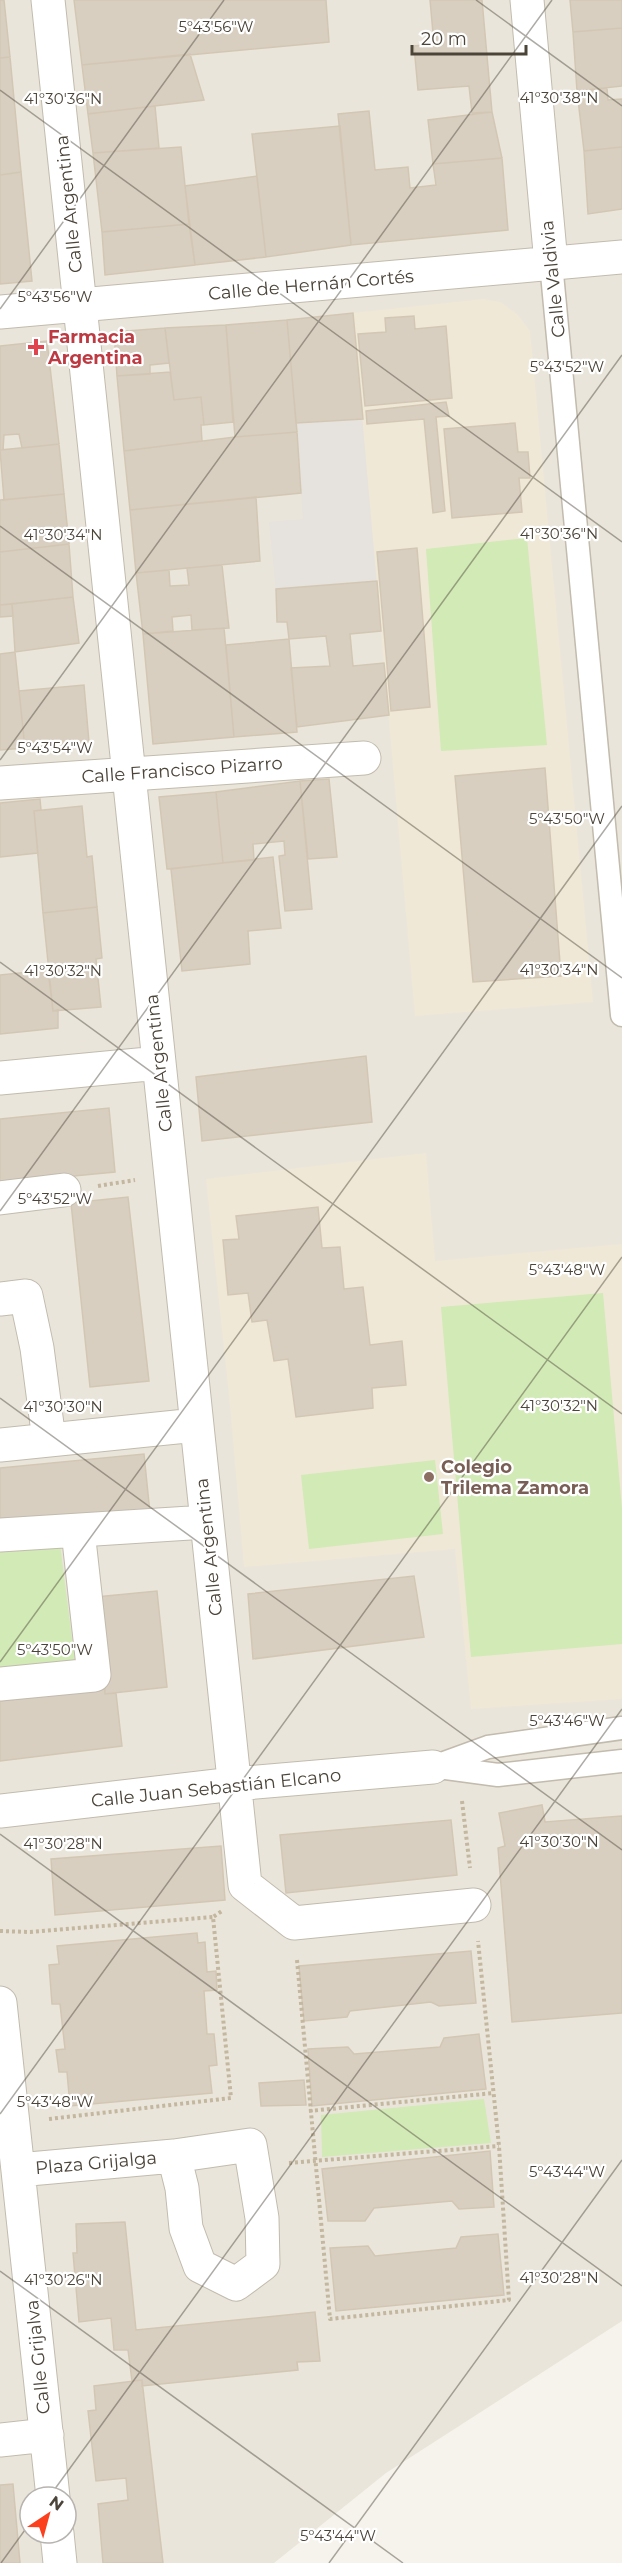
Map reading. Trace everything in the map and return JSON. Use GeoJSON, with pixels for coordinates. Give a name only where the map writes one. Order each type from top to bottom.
{"type":"FeatureCollection","features":[{"type":"Feature","properties":{"kind":"street","name":"Calle Argentina"},"geometry":{"type":"LineString","coordinates":[[48,0],[234,1784],[245,1885],[253,1892]]}},
{"type":"Feature","properties":{"kind":"street","name":"Calle Valdivia"},"geometry":{"type":"LineString","coordinates":[[527,0],[551,263]]}},
{"type":"Feature","properties":{"kind":"street","name":"Calle de Hernán Cortés"},"geometry":{"type":"LineString","coordinates":[[0,312],[622,256]]}},
{"type":"Feature","properties":{"kind":"street","name":"Calle Francisco Pizarro"},"geometry":{"type":"LineString","coordinates":[[0,783],[129,772],[364,758]]}},
{"type":"Feature","properties":{"kind":"street"},"geometry":{"type":"LineString","coordinates":[[0,1078],[159,1063]]}},
{"type":"Feature","properties":{"kind":"street"},"geometry":{"type":"LineString","coordinates":[[0,1198],[64,1190]]}},
{"type":"Feature","properties":{"kind":"street"},"geometry":{"type":"LineString","coordinates":[[0,1299],[26,1296],[38,1348],[49,1440]]}},
{"type":"Feature","properties":{"kind":"street"},"geometry":{"type":"LineString","coordinates":[[0,1445],[196,1425]]}},
{"type":"Feature","properties":{"kind":"street"},"geometry":{"type":"LineString","coordinates":[[0,1536],[206,1522]]}},
{"type":"Feature","properties":{"kind":"street"},"geometry":{"type":"LineString","coordinates":[[0,1683],[93,1675],[78,1531]]}},
{"type":"Feature","properties":{"kind":"street","name":"Calle Juan Sebastián Elcano"},"geometry":{"type":"LineString","coordinates":[[0,1811],[234,1784],[446,1769]]}},
{"type":"Feature","properties":{"kind":"street"},"geometry":{"type":"LineString","coordinates":[[253,1892],[294,1923],[474,1905]]}},
{"type":"Feature","properties":{"kind":"street","name":"Calle Grijalva"},"geometry":{"type":"LineString","coordinates":[[0,2003],[52,2485]]}},
{"type":"Feature","properties":{"kind":"street","name":"Plaza Grijalga"},"geometry":{"type":"LineString","coordinates":[[18,2170],[174,2156]]}},
{"type":"Feature","properties":{"kind":"street"},"geometry":{"type":"LineString","coordinates":[[0,2440],[47,2435]]}},
{"type":"Feature","properties":{"kind":"street"},"geometry":{"type":"LineString","coordinates":[[58,2545],[60,2563]]}},
{"type":"Feature","properties":{"kind":"lane","name":"Calle Valdivia"},"geometry":{"type":"LineString","coordinates":[[551,263],[615,880],[622,1015]]}},
{"type":"Feature","properties":{"kind":"lane"},"geometry":{"type":"LineString","coordinates":[[446,1769],[488,1746],[622,1728]]}},
{"type":"Feature","properties":{"kind":"lane"},"geometry":{"type":"LineString","coordinates":[[446,1769],[498,1775],[622,1761]]}},
{"type":"Feature","properties":{"kind":"path"},"geometry":{"type":"LineString","coordinates":[[64,1190],[171,1175]]}},
{"type":"Feature","properties":{"kind":"path"},"geometry":{"type":"LineString","coordinates":[[294,1923],[309,2111],[330,2319],[508,2300],[499,2146],[474,1905],[446,1769]]}},
{"type":"Feature","properties":{"kind":"path"},"geometry":{"type":"LineString","coordinates":[[0,1931],[30,1932],[213,1917],[253,1892]]}},
{"type":"Feature","properties":{"kind":"path"},"geometry":{"type":"LineString","coordinates":[[63,2117],[231,2098],[213,1917]]}},
{"type":"Feature","properties":{"kind":"path"},"geometry":{"type":"LineString","coordinates":[[309,2111],[494,2093]]}},
{"type":"Feature","properties":{"kind":"path"},"geometry":{"type":"LineString","coordinates":[[315,2161],[499,2146]]}},
{"type":"Feature","properties":{"kind":"shaded area"},"geometry":{"type":"Polygon","coordinates":[[[0,0],[622,0],[622,2321],[386,2473],[274,2563],[0,2563],[0,0]]]}},
{"type":"Feature","properties":{"kind":"shaded area"},"geometry":{"type":"Polygon","coordinates":[[[483,299],[500,302],[517,314],[530,331],[593,1002],[415,1016],[353,313],[483,299]]]}},
{"type":"Feature","properties":{"kind":"shaded area"},"geometry":{"type":"Polygon","coordinates":[[[363,419],[377,581],[276,589],[269,522],[303,519],[296,423],[363,419]]]}},
{"type":"Feature","properties":{"kind":"shaded area","name":"Colegio Trilema Zamora"},"geometry":{"type":"Polygon","coordinates":[[[426,1153],[435,1261],[622,1244],[622,1699],[471,1709],[455,1549],[244,1567],[230,1405],[206,1179],[426,1153]]]}},
{"type":"Feature","properties":{"kind":"green space"},"geometry":{"type":"Polygon","coordinates":[[[527,538],[547,745],[441,751],[426,549],[527,538]]]}},
{"type":"Feature","properties":{"kind":"green space"},"geometry":{"type":"Polygon","coordinates":[[[603,1293],[622,1509],[622,1644],[471,1657],[441,1307],[603,1293]]]}},
{"type":"Feature","properties":{"kind":"green space"},"geometry":{"type":"Polygon","coordinates":[[[435,1460],[443,1534],[309,1549],[301,1475],[435,1460]]]}},
{"type":"Feature","properties":{"kind":"green space"},"geometry":{"type":"Polygon","coordinates":[[[60,1544],[75,1662],[0,1671],[0,1551],[60,1544]]]}},
{"type":"Feature","properties":{"kind":"green space"},"geometry":{"type":"Polygon","coordinates":[[[484,2099],[491,2143],[322,2157],[321,2115],[484,2099]]]}},
{"type":"Feature","properties":{"kind":"building"},"geometry":{"type":"Polygon","coordinates":[[[0,0],[4,0],[10,57],[0,58],[0,0]]]}},
{"type":"Feature","properties":{"kind":"building"},"geometry":{"type":"Polygon","coordinates":[[[74,0],[326,0],[329,42],[82,65],[74,0]]]}},
{"type":"Feature","properties":{"kind":"building"},"geometry":{"type":"Polygon","coordinates":[[[430,0],[482,0],[492,112],[472,113],[469,86],[418,90],[414,46],[434,44],[430,0]]]}},
{"type":"Feature","properties":{"kind":"building"},"geometry":{"type":"Polygon","coordinates":[[[570,0],[622,0],[622,28],[573,32],[570,0]]]}},
{"type":"Feature","properties":{"kind":"building"},"geometry":{"type":"Polygon","coordinates":[[[622,28],[622,86],[577,91],[573,32],[622,28]]]}},
{"type":"Feature","properties":{"kind":"building"},"geometry":{"type":"Polygon","coordinates":[[[190,54],[204,100],[88,114],[82,65],[190,54]]]}},
{"type":"Feature","properties":{"kind":"building"},"geometry":{"type":"Polygon","coordinates":[[[10,57],[21,172],[0,175],[0,58],[10,57]]]}},
{"type":"Feature","properties":{"kind":"building"},"geometry":{"type":"Polygon","coordinates":[[[607,88],[608,100],[622,99],[622,147],[584,151],[577,91],[607,88]]]}},
{"type":"Feature","properties":{"kind":"building"},"geometry":{"type":"Polygon","coordinates":[[[155,106],[159,148],[93,153],[88,114],[155,106]]]}},
{"type":"Feature","properties":{"kind":"building"},"geometry":{"type":"Polygon","coordinates":[[[369,111],[375,170],[408,167],[410,188],[436,185],[433,164],[502,158],[508,230],[351,245],[338,114],[369,111]]]}},
{"type":"Feature","properties":{"kind":"building"},"geometry":{"type":"Polygon","coordinates":[[[492,112],[502,158],[433,164],[428,120],[492,112]]]}},
{"type":"Feature","properties":{"kind":"building"},"geometry":{"type":"Polygon","coordinates":[[[340,126],[351,245],[266,257],[252,134],[340,126]]]}},
{"type":"Feature","properties":{"kind":"building"},"geometry":{"type":"Polygon","coordinates":[[[181,147],[189,224],[102,232],[93,153],[181,147]]]}},
{"type":"Feature","properties":{"kind":"building"},"geometry":{"type":"Polygon","coordinates":[[[622,147],[622,209],[588,214],[584,151],[622,147]]]}},
{"type":"Feature","properties":{"kind":"building"},"geometry":{"type":"Polygon","coordinates":[[[21,172],[32,281],[0,284],[0,175],[21,172]]]}},
{"type":"Feature","properties":{"kind":"building"},"geometry":{"type":"Polygon","coordinates":[[[257,176],[266,257],[195,265],[185,186],[257,176]]]}},
{"type":"Feature","properties":{"kind":"building"},"geometry":{"type":"Polygon","coordinates":[[[189,224],[195,265],[105,275],[102,232],[189,224]]]}},
{"type":"Feature","properties":{"kind":"building"},"geometry":{"type":"Polygon","coordinates":[[[353,313],[363,419],[296,423],[287,320],[353,313]]]}},
{"type":"Feature","properties":{"kind":"building"},"geometry":{"type":"Polygon","coordinates":[[[414,316],[415,329],[446,326],[452,398],[365,406],[358,334],[386,332],[385,318],[414,316]]]}},
{"type":"Feature","properties":{"kind":"building"},"geometry":{"type":"Polygon","coordinates":[[[287,320],[297,432],[235,437],[226,325],[287,320]]]}},
{"type":"Feature","properties":{"kind":"building"},"geometry":{"type":"Polygon","coordinates":[[[226,325],[233,422],[204,425],[201,397],[174,400],[165,328],[226,325]]]}},
{"type":"Feature","properties":{"kind":"building"},"geometry":{"type":"Polygon","coordinates":[[[165,328],[169,363],[150,365],[150,374],[117,376],[114,332],[165,328]]]}},
{"type":"Feature","properties":{"kind":"building"},"geometry":{"type":"Polygon","coordinates":[[[47,341],[59,444],[22,448],[19,434],[4,435],[3,450],[0,450],[0,346],[47,341]]]}},
{"type":"Feature","properties":{"kind":"building"},"geometry":{"type":"Polygon","coordinates":[[[170,372],[174,400],[201,397],[204,425],[201,425],[202,441],[124,451],[117,376],[170,372]]]}},
{"type":"Feature","properties":{"kind":"building"},"geometry":{"type":"Polygon","coordinates":[[[446,402],[449,416],[436,417],[445,511],[433,513],[424,419],[367,424],[366,411],[446,402]]]}},
{"type":"Feature","properties":{"kind":"building"},"geometry":{"type":"Polygon","coordinates":[[[515,423],[518,452],[528,452],[530,478],[519,478],[522,512],[452,518],[444,429],[515,423]]]}},
{"type":"Feature","properties":{"kind":"building"},"geometry":{"type":"Polygon","coordinates":[[[297,432],[301,493],[130,510],[124,451],[297,432]]]}},
{"type":"Feature","properties":{"kind":"building"},"geometry":{"type":"Polygon","coordinates":[[[59,444],[64,494],[4,500],[0,450],[59,444]]]}},
{"type":"Feature","properties":{"kind":"building"},"geometry":{"type":"Polygon","coordinates":[[[64,494],[69,544],[0,552],[0,500],[64,494]]]}},
{"type":"Feature","properties":{"kind":"building"},"geometry":{"type":"Polygon","coordinates":[[[256,497],[260,561],[136,573],[130,510],[256,497]]]}},
{"type":"Feature","properties":{"kind":"building"},"geometry":{"type":"Polygon","coordinates":[[[69,544],[73,597],[0,605],[0,552],[69,544]]]}},
{"type":"Feature","properties":{"kind":"building"},"geometry":{"type":"Polygon","coordinates":[[[417,548],[430,707],[391,711],[377,552],[417,548]]]}},
{"type":"Feature","properties":{"kind":"building"},"geometry":{"type":"Polygon","coordinates":[[[222,565],[229,628],[192,630],[191,615],[172,617],[173,631],[143,634],[136,573],[169,570],[170,586],[189,585],[187,568],[222,565]]]}},
{"type":"Feature","properties":{"kind":"building"},"geometry":{"type":"Polygon","coordinates":[[[377,581],[381,631],[350,634],[353,666],[384,663],[389,715],[297,727],[291,668],[330,666],[326,636],[289,639],[287,622],[277,622],[276,589],[377,581]]]}},
{"type":"Feature","properties":{"kind":"building"},"geometry":{"type":"Polygon","coordinates":[[[73,597],[79,643],[15,652],[12,604],[73,597]]]}},
{"type":"Feature","properties":{"kind":"building"},"geometry":{"type":"Polygon","coordinates":[[[12,604],[13,616],[0,617],[0,605],[12,604]]]}},
{"type":"Feature","properties":{"kind":"building"},"geometry":{"type":"Polygon","coordinates":[[[224,628],[234,737],[153,744],[143,634],[224,628]]]}},
{"type":"Feature","properties":{"kind":"building"},"geometry":{"type":"Polygon","coordinates":[[[289,639],[297,732],[234,737],[226,645],[289,639]]]}},
{"type":"Feature","properties":{"kind":"building"},"geometry":{"type":"Polygon","coordinates":[[[15,652],[25,748],[0,750],[0,654],[15,652]]]}},
{"type":"Feature","properties":{"kind":"building"},"geometry":{"type":"Polygon","coordinates":[[[84,685],[89,742],[25,748],[19,691],[84,685]]]}},
{"type":"Feature","properties":{"kind":"building"},"geometry":{"type":"Polygon","coordinates":[[[545,768],[561,976],[473,982],[455,776],[545,768]]]}},
{"type":"Feature","properties":{"kind":"building"},"geometry":{"type":"Polygon","coordinates":[[[329,779],[337,857],[308,859],[300,781],[329,779]]]}},
{"type":"Feature","properties":{"kind":"building"},"geometry":{"type":"Polygon","coordinates":[[[300,781],[312,909],[285,911],[279,856],[285,855],[284,841],[253,844],[254,860],[223,863],[216,792],[300,781]]]}},
{"type":"Feature","properties":{"kind":"building"},"geometry":{"type":"Polygon","coordinates":[[[216,792],[223,863],[167,869],[159,797],[216,792]]]}},
{"type":"Feature","properties":{"kind":"building"},"geometry":{"type":"Polygon","coordinates":[[[40,799],[41,810],[34,811],[38,853],[0,857],[0,803],[40,799]]]}},
{"type":"Feature","properties":{"kind":"building"},"geometry":{"type":"Polygon","coordinates":[[[82,806],[87,857],[92,856],[97,907],[43,913],[34,811],[82,806]]]}},
{"type":"Feature","properties":{"kind":"building"},"geometry":{"type":"Polygon","coordinates":[[[273,857],[281,928],[248,931],[250,964],[182,971],[171,869],[273,857]]]}},
{"type":"Feature","properties":{"kind":"building"},"geometry":{"type":"Polygon","coordinates":[[[97,907],[102,958],[96,959],[101,1007],[53,1011],[43,913],[97,907]]]}},
{"type":"Feature","properties":{"kind":"building"},"geometry":{"type":"Polygon","coordinates":[[[48,970],[53,1011],[58,1010],[58,1028],[0,1034],[0,975],[48,970]]]}},
{"type":"Feature","properties":{"kind":"building"},"geometry":{"type":"Polygon","coordinates":[[[366,1056],[372,1122],[202,1141],[196,1077],[366,1056]]]}},
{"type":"Feature","properties":{"kind":"building"},"geometry":{"type":"Polygon","coordinates":[[[109,1108],[115,1172],[0,1183],[0,1119],[109,1108]]]}},
{"type":"Feature","properties":{"kind":"building"},"geometry":{"type":"Polygon","coordinates":[[[128,1197],[149,1381],[90,1387],[71,1203],[128,1197]]]}},
{"type":"Feature","properties":{"kind":"building"},"geometry":{"type":"Polygon","coordinates":[[[318,1207],[322,1248],[340,1247],[344,1289],[363,1287],[370,1345],[402,1341],[406,1385],[372,1388],[373,1408],[296,1417],[288,1359],[274,1361],[267,1320],[252,1322],[248,1293],[228,1295],[223,1240],[239,1239],[236,1216],[318,1207]]]}},
{"type":"Feature","properties":{"kind":"building"},"geometry":{"type":"Polygon","coordinates":[[[144,1454],[150,1513],[0,1527],[0,1468],[144,1454]]]}},
{"type":"Feature","properties":{"kind":"building"},"geometry":{"type":"Polygon","coordinates":[[[414,1576],[424,1637],[253,1659],[248,1594],[414,1576]]]}},
{"type":"Feature","properties":{"kind":"building"},"geometry":{"type":"Polygon","coordinates":[[[157,1591],[167,1687],[105,1694],[96,1597],[157,1591]]]}},
{"type":"Feature","properties":{"kind":"building"},"geometry":{"type":"Polygon","coordinates":[[[105,1689],[105,1694],[116,1693],[122,1746],[0,1761],[0,1701],[105,1689]]]}},
{"type":"Feature","properties":{"kind":"building"},"geometry":{"type":"Polygon","coordinates":[[[542,1805],[545,1822],[622,1816],[622,2013],[512,2022],[498,1848],[505,1846],[499,1813],[542,1805]]]}},
{"type":"Feature","properties":{"kind":"building"},"geometry":{"type":"Polygon","coordinates":[[[451,1820],[457,1875],[286,1893],[280,1835],[451,1820]]]}},
{"type":"Feature","properties":{"kind":"building"},"geometry":{"type":"Polygon","coordinates":[[[221,1846],[225,1900],[55,1915],[51,1859],[221,1846]]]}},
{"type":"Feature","properties":{"kind":"building"},"geometry":{"type":"Polygon","coordinates":[[[197,1933],[198,1943],[205,1942],[207,1972],[216,1971],[217,1990],[204,1991],[207,2034],[214,2034],[217,2065],[209,2066],[212,2093],[70,2106],[67,2072],[59,2072],[56,2050],[65,2049],[60,2004],[52,2004],[49,1965],[59,1964],[57,1946],[197,1933]]]}},
{"type":"Feature","properties":{"kind":"building"},"geometry":{"type":"Polygon","coordinates":[[[471,1951],[476,2003],[439,2006],[431,2002],[350,2011],[347,2017],[304,2021],[299,1966],[471,1951]]]}},
{"type":"Feature","properties":{"kind":"building"},"geometry":{"type":"Polygon","coordinates":[[[479,2034],[486,2089],[312,2106],[308,2049],[348,2047],[354,2054],[440,2047],[444,2038],[479,2034]]]}},
{"type":"Feature","properties":{"kind":"building"},"geometry":{"type":"Polygon","coordinates":[[[304,2080],[306,2105],[261,2106],[259,2083],[304,2080]]]}},
{"type":"Feature","properties":{"kind":"building"},"geometry":{"type":"Polygon","coordinates":[[[490,2151],[494,2207],[459,2209],[452,2201],[374,2208],[365,2221],[328,2221],[322,2169],[490,2151]]]}},
{"type":"Feature","properties":{"kind":"building"},"geometry":{"type":"Polygon","coordinates":[[[125,2222],[136,2330],[315,2312],[320,2361],[297,2362],[298,2370],[142,2386],[142,2380],[132,2381],[128,2350],[114,2350],[111,2318],[79,2322],[73,2253],[77,2253],[76,2224],[125,2222]]]}},
{"type":"Feature","properties":{"kind":"building"},"geometry":{"type":"Polygon","coordinates":[[[498,2234],[504,2295],[336,2311],[330,2248],[368,2246],[375,2256],[456,2248],[461,2237],[498,2234]]]}},
{"type":"Feature","properties":{"kind":"building"},"geometry":{"type":"Polygon","coordinates":[[[142,2380],[163,2563],[103,2563],[98,2504],[128,2500],[126,2478],[96,2481],[88,2411],[96,2410],[94,2386],[142,2380]]]}},
{"type":"Feature","properties":{"kind":"building"},"geometry":{"type":"Polygon","coordinates":[[[13,2484],[20,2563],[0,2563],[0,2485],[13,2484]]]}},
{"type":"Feature","properties":{"kind":"place","name":"Farmacia Argentina"},"geometry":{"type":"Point","coordinates":[36,347]}},
{"type":"Feature","properties":{"kind":"place","name":"Colegio Trilema Zamora"},"geometry":{"type":"Point","coordinates":[429,1477]}}]}
